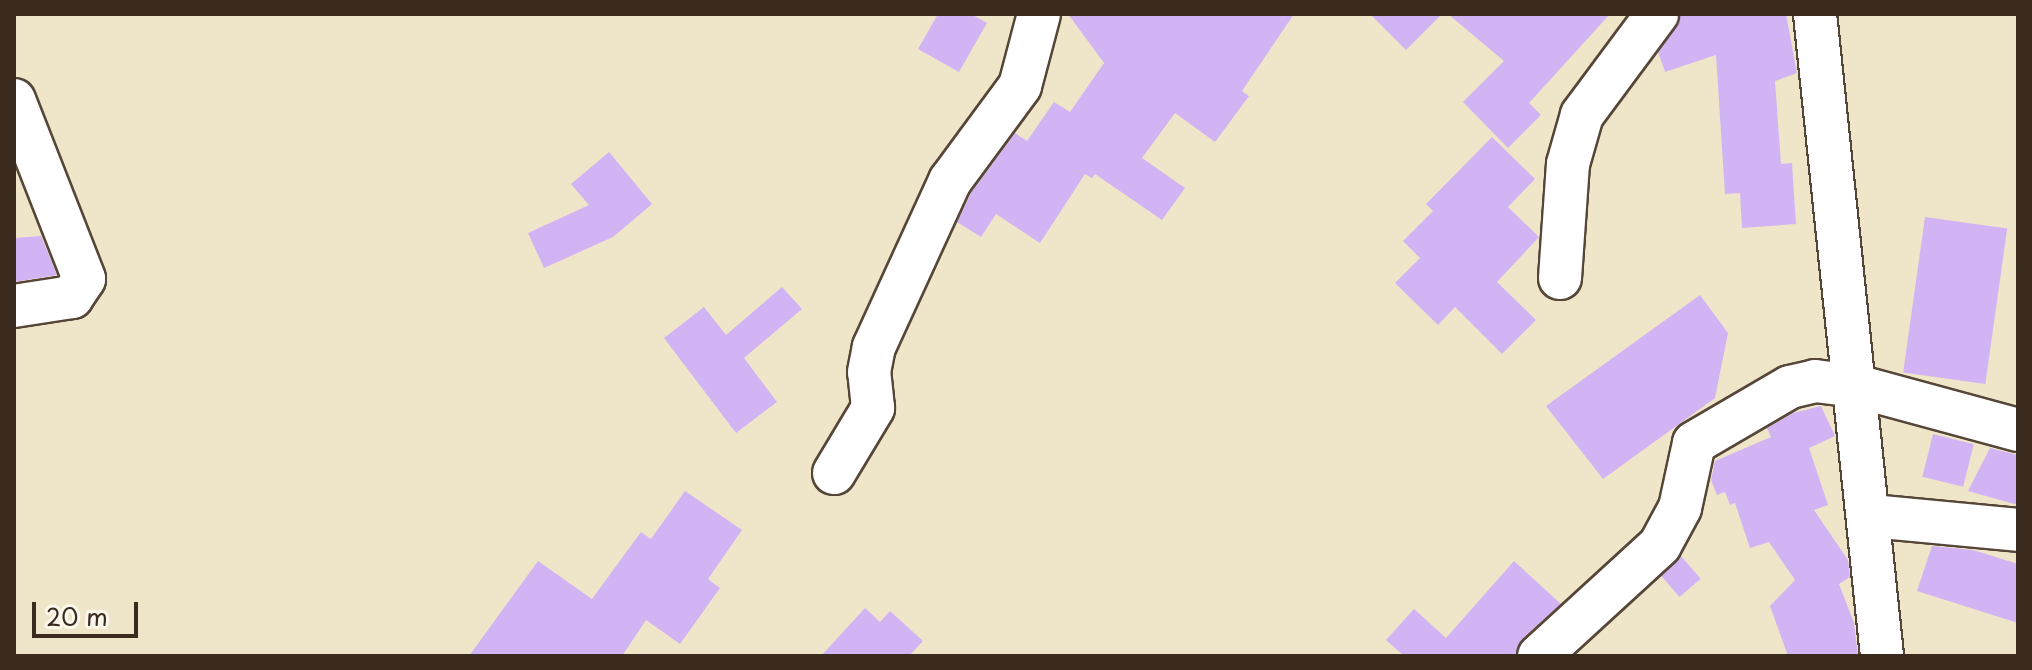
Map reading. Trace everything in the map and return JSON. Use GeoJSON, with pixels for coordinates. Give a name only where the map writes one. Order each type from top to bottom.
{"type":"FeatureCollection","features":[{"type":"Feature","properties":{"kind":"street"},"geometry":{"type":"LineString","coordinates":[[834,473],[873,408],[869,364],[874,347],[950,181],[1020,86],[1039,14]]}},
{"type":"Feature","properties":{"kind":"street"},"geometry":{"type":"LineString","coordinates":[[1560,278],[1568,164],[1578,126],[1657,14]]}},
{"type":"Feature","properties":{"kind":"street"},"geometry":{"type":"LineString","coordinates":[[1815,14],[1871,516],[1882,656]]}},
{"type":"Feature","properties":{"kind":"street"},"geometry":{"type":"LineString","coordinates":[[14,100],[23,147],[84,279],[72,297],[14,306]]}},
{"type":"Feature","properties":{"kind":"street"},"geometry":{"type":"LineString","coordinates":[[1539,656],[1660,545],[1680,508],[1694,443],[1802,383],[1856,386],[2018,430]]}},
{"type":"Feature","properties":{"kind":"street"},"geometry":{"type":"LineString","coordinates":[[1871,516],[2018,530]]}},
{"type":"Feature","properties":{"kind":"building"},"geometry":{"type":"Polygon","coordinates":[[[938,14],[971,14],[987,23],[959,72],[918,49],[938,14]]]}},
{"type":"Feature","properties":{"kind":"building"},"geometry":{"type":"Polygon","coordinates":[[[1068,14],[1294,14],[1242,91],[1249,96],[1215,142],[1175,113],[1142,158],[1185,188],[1162,220],[1095,174],[1092,178],[1085,174],[1040,243],[996,214],[981,237],[957,222],[971,193],[1015,133],[1027,141],[1054,102],[1070,112],[1104,63],[1068,14]]]}},
{"type":"Feature","properties":{"kind":"building"},"geometry":{"type":"Polygon","coordinates":[[[1370,14],[1442,14],[1406,50],[1370,14]]]}},
{"type":"Feature","properties":{"kind":"building"},"geometry":{"type":"Polygon","coordinates":[[[1448,14],[1610,14],[1529,103],[1541,115],[1508,148],[1463,102],[1504,61],[1448,14]]]}},
{"type":"Feature","properties":{"kind":"building"},"geometry":{"type":"Polygon","coordinates":[[[1681,14],[1786,14],[1797,73],[1775,81],[1781,164],[1792,163],[1796,224],[1742,228],[1740,193],[1725,194],[1716,55],[1665,72],[1658,52],[1681,14]]]}},
{"type":"Feature","properties":{"kind":"building"},"geometry":{"type":"Polygon","coordinates":[[[1492,137],[1535,179],[1508,207],[1539,237],[1497,282],[1536,320],[1502,354],[1455,307],[1438,325],[1395,283],[1420,258],[1403,241],[1433,211],[1426,204],[1492,137]]]}},
{"type":"Feature","properties":{"kind":"building"},"geometry":{"type":"Polygon","coordinates":[[[609,152],[652,204],[613,237],[544,268],[528,233],[589,205],[571,184],[609,152]]]}},
{"type":"Feature","properties":{"kind":"building"},"geometry":{"type":"Polygon","coordinates":[[[1925,217],[2007,229],[1985,384],[1903,372],[1925,217]]]}},
{"type":"Feature","properties":{"kind":"building"},"geometry":{"type":"Polygon","coordinates":[[[41,236],[57,275],[14,282],[14,238],[41,236]]]}},
{"type":"Feature","properties":{"kind":"building"},"geometry":{"type":"Polygon","coordinates":[[[782,287],[802,309],[744,358],[777,402],[736,433],[664,338],[704,307],[726,335],[782,287]]]}},
{"type":"Feature","properties":{"kind":"building"},"geometry":{"type":"Polygon","coordinates":[[[1700,295],[1728,333],[1715,398],[1603,479],[1546,406],[1700,295]]]}},
{"type":"Feature","properties":{"kind":"building"},"geometry":{"type":"Polygon","coordinates":[[[1821,406],[1835,436],[1809,448],[1828,505],[1814,510],[1848,560],[1850,577],[1839,584],[1854,623],[1858,656],[1788,656],[1770,606],[1795,580],[1769,542],[1750,548],[1735,503],[1730,505],[1725,492],[1717,495],[1711,480],[1715,461],[1771,437],[1767,428],[1793,413],[1821,406]]]}},
{"type":"Feature","properties":{"kind":"building"},"geometry":{"type":"Polygon","coordinates":[[[1933,434],[1974,444],[1963,487],[1922,477],[1933,434]]]}},
{"type":"Feature","properties":{"kind":"building"},"geometry":{"type":"Polygon","coordinates":[[[1990,448],[2018,455],[2018,505],[1968,491],[1990,448]]]}},
{"type":"Feature","properties":{"kind":"building"},"geometry":{"type":"Polygon","coordinates":[[[685,491],[742,530],[708,579],[720,588],[680,644],[646,620],[622,656],[469,656],[538,561],[592,599],[641,532],[651,539],[685,491]]]}},
{"type":"Feature","properties":{"kind":"building"},"geometry":{"type":"Polygon","coordinates":[[[1932,546],[1973,550],[2018,564],[2018,623],[1917,591],[1932,546]]]}},
{"type":"Feature","properties":{"kind":"building"},"geometry":{"type":"Polygon","coordinates":[[[1681,556],[1701,579],[1680,597],[1660,574],[1681,556]]]}},
{"type":"Feature","properties":{"kind":"building"},"geometry":{"type":"Polygon","coordinates":[[[1514,561],[1561,604],[1523,638],[1516,656],[1404,656],[1386,640],[1414,609],[1446,638],[1514,561]]]}},
{"type":"Feature","properties":{"kind":"building"},"geometry":{"type":"Polygon","coordinates":[[[865,608],[880,622],[890,611],[923,641],[909,656],[821,656],[865,608]]]}}]}
